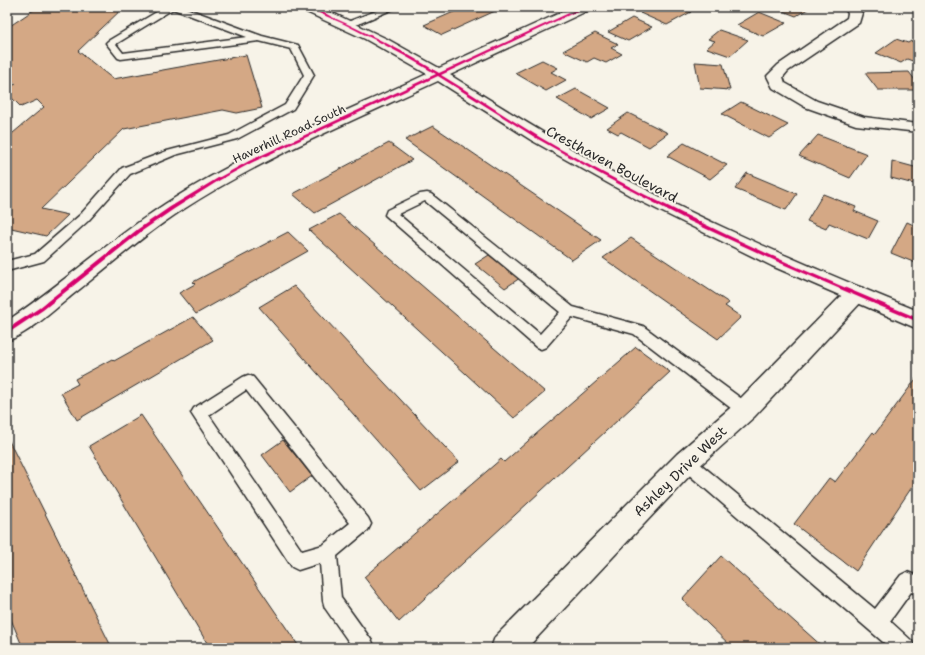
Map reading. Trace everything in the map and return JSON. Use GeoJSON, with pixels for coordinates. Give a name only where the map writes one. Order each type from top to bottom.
{"type":"FeatureCollection","features":[{"type":"Feature","properties":{"kind":"street","name":"Cresthaven Boulevard"},"geometry":{"type":"LineString","coordinates":[[307,7],[348,25],[407,55],[555,148],[627,188],[712,230],[918,320]]}},
{"type":"Feature","properties":{"kind":"street","name":"Haverhill Road South"},"geometry":{"type":"LineString","coordinates":[[7,332],[42,309],[140,230],[219,179],[250,162],[584,7]]}},
{"type":"Feature","properties":{"kind":"street"},"geometry":{"type":"LineString","coordinates":[[850,7],[855,13],[854,20],[782,68],[775,76],[778,85],[811,104],[862,122],[915,128]]}},
{"type":"Feature","properties":{"kind":"street","name":"Ashley Drive West"},"geometry":{"type":"LineString","coordinates":[[506,648],[686,462],[745,410],[856,294]]}},
{"type":"Feature","properties":{"kind":"lane"},"geometry":{"type":"LineString","coordinates":[[170,7],[110,43],[121,56],[259,38]]}},
{"type":"Feature","properties":{"kind":"lane"},"geometry":{"type":"LineString","coordinates":[[7,266],[39,258],[84,218],[126,171],[171,153],[232,137],[290,107],[309,75],[296,48],[259,38],[175,7]]}},
{"type":"Feature","properties":{"kind":"lane"},"geometry":{"type":"LineString","coordinates":[[348,25],[394,7]]}},
{"type":"Feature","properties":{"kind":"lane"},"geometry":{"type":"LineString","coordinates":[[569,311],[541,343],[391,215],[391,213],[424,197],[427,197],[569,311],[638,330],[745,410]]}},
{"type":"Feature","properties":{"kind":"lane"},"geometry":{"type":"LineString","coordinates":[[248,381],[362,524],[328,552],[298,561],[199,413],[248,381]]}},
{"type":"Feature","properties":{"kind":"lane"},"geometry":{"type":"LineString","coordinates":[[686,462],[905,648]]}},
{"type":"Feature","properties":{"kind":"lane"},"geometry":{"type":"LineString","coordinates":[[328,552],[332,601],[365,648]]}},
{"type":"Feature","properties":{"kind":"lane"},"geometry":{"type":"LineString","coordinates":[[877,623],[907,582],[918,585]]}},
{"type":"Feature","properties":{"kind":"building"},"geometry":{"type":"Polygon","coordinates":[[[38,7],[124,7],[78,51],[113,79],[246,55],[262,108],[237,113],[223,110],[124,129],[41,209],[68,215],[46,236],[7,227],[7,138],[44,107],[37,100],[21,107],[7,93],[7,88],[16,84],[7,77],[7,28],[38,7]]]}},
{"type":"Feature","properties":{"kind":"building"},"geometry":{"type":"Polygon","coordinates":[[[465,7],[504,7],[442,35],[424,25],[465,7]]]}},
{"type":"Feature","properties":{"kind":"building"},"geometry":{"type":"Polygon","coordinates":[[[651,7],[679,7],[691,12],[667,25],[640,13],[651,7]]]}},
{"type":"Feature","properties":{"kind":"building"},"geometry":{"type":"Polygon","coordinates":[[[811,7],[796,16],[775,8],[811,7]]]}},
{"type":"Feature","properties":{"kind":"building"},"geometry":{"type":"Polygon","coordinates":[[[759,12],[786,23],[763,36],[737,25],[759,12]]]}},
{"type":"Feature","properties":{"kind":"building"},"geometry":{"type":"Polygon","coordinates":[[[632,18],[652,27],[628,41],[608,32],[632,18]]]}},
{"type":"Feature","properties":{"kind":"building"},"geometry":{"type":"Polygon","coordinates":[[[719,30],[748,40],[730,56],[707,48],[715,41],[708,39],[719,30]]]}},
{"type":"Feature","properties":{"kind":"building"},"geometry":{"type":"Polygon","coordinates":[[[595,33],[618,44],[611,48],[622,54],[606,63],[594,58],[587,62],[563,51],[595,33]]]}},
{"type":"Feature","properties":{"kind":"building"},"geometry":{"type":"Polygon","coordinates":[[[896,39],[908,43],[911,41],[918,44],[918,63],[907,59],[901,63],[876,53],[896,39]]]}},
{"type":"Feature","properties":{"kind":"building"},"geometry":{"type":"Polygon","coordinates":[[[542,60],[558,68],[551,72],[566,80],[546,91],[515,73],[542,60]]]}},
{"type":"Feature","properties":{"kind":"building"},"geometry":{"type":"Polygon","coordinates":[[[695,62],[723,64],[730,90],[700,88],[695,62]]]}},
{"type":"Feature","properties":{"kind":"building"},"geometry":{"type":"Polygon","coordinates":[[[909,72],[918,84],[918,90],[878,90],[865,73],[909,72]]]}},
{"type":"Feature","properties":{"kind":"building"},"geometry":{"type":"Polygon","coordinates":[[[576,89],[610,108],[591,119],[557,99],[576,89]]]}},
{"type":"Feature","properties":{"kind":"building"},"geometry":{"type":"Polygon","coordinates":[[[741,102],[788,125],[769,138],[722,114],[741,102]]]}},
{"type":"Feature","properties":{"kind":"building"},"geometry":{"type":"Polygon","coordinates":[[[628,113],[668,133],[649,147],[621,132],[618,134],[607,128],[628,113]]]}},
{"type":"Feature","properties":{"kind":"building"},"geometry":{"type":"Polygon","coordinates":[[[433,126],[601,240],[572,260],[405,140],[433,126]]]}},
{"type":"Feature","properties":{"kind":"building"},"geometry":{"type":"Polygon","coordinates":[[[818,135],[867,154],[850,178],[799,156],[818,135]]]}},
{"type":"Feature","properties":{"kind":"building"},"geometry":{"type":"Polygon","coordinates":[[[389,143],[412,160],[315,213],[293,194],[389,143]]]}},
{"type":"Feature","properties":{"kind":"building"},"geometry":{"type":"Polygon","coordinates":[[[684,143],[727,165],[710,179],[667,156],[684,143]]]}},
{"type":"Feature","properties":{"kind":"building"},"geometry":{"type":"Polygon","coordinates":[[[892,161],[918,168],[918,185],[891,178],[892,161]]]}},
{"type":"Feature","properties":{"kind":"building"},"geometry":{"type":"Polygon","coordinates":[[[747,173],[797,194],[786,210],[735,189],[747,173]]]}},
{"type":"Feature","properties":{"kind":"building"},"geometry":{"type":"Polygon","coordinates":[[[823,194],[856,207],[854,211],[878,221],[868,239],[829,223],[826,229],[807,221],[823,194]]]}},
{"type":"Feature","properties":{"kind":"building"},"geometry":{"type":"Polygon","coordinates":[[[339,214],[545,392],[514,418],[309,230],[339,214]]]}},
{"type":"Feature","properties":{"kind":"building"},"geometry":{"type":"Polygon","coordinates":[[[907,222],[918,227],[918,264],[891,253],[907,222]]]}},
{"type":"Feature","properties":{"kind":"building"},"geometry":{"type":"Polygon","coordinates":[[[288,232],[308,251],[196,314],[179,293],[195,284],[193,282],[288,232]]]}},
{"type":"Feature","properties":{"kind":"building"},"geometry":{"type":"Polygon","coordinates":[[[631,238],[729,303],[725,306],[741,317],[718,339],[603,258],[631,238]]]}},
{"type":"Feature","properties":{"kind":"building"},"geometry":{"type":"Polygon","coordinates":[[[489,255],[520,278],[505,288],[475,264],[489,255]]]}},
{"type":"Feature","properties":{"kind":"building"},"geometry":{"type":"Polygon","coordinates":[[[294,286],[459,462],[421,491],[259,307],[294,286]]]}},
{"type":"Feature","properties":{"kind":"building"},"geometry":{"type":"Polygon","coordinates":[[[193,317],[213,340],[77,420],[61,393],[78,384],[75,379],[112,359],[114,361],[193,317]]]}},
{"type":"Feature","properties":{"kind":"building"},"geometry":{"type":"Polygon","coordinates":[[[636,347],[670,372],[399,622],[364,577],[501,459],[504,462],[636,347]]]}},
{"type":"Feature","properties":{"kind":"building"},"geometry":{"type":"Polygon","coordinates":[[[918,376],[918,478],[856,571],[794,524],[829,478],[835,482],[873,432],[875,434],[918,376]]]}},
{"type":"Feature","properties":{"kind":"building"},"geometry":{"type":"Polygon","coordinates":[[[141,415],[300,648],[210,648],[89,446],[141,415]]]}},
{"type":"Feature","properties":{"kind":"building"},"geometry":{"type":"Polygon","coordinates":[[[7,437],[112,648],[23,648],[7,610],[7,437]]]}},
{"type":"Feature","properties":{"kind":"building"},"geometry":{"type":"Polygon","coordinates":[[[283,440],[312,476],[290,492],[262,455],[283,440]]]}},
{"type":"Feature","properties":{"kind":"building"},"geometry":{"type":"Polygon","coordinates":[[[721,556],[824,648],[733,648],[682,599],[721,556]]]}},
{"type":"Feature","properties":{"kind":"cycle path"},"geometry":{"type":"LineString","coordinates":[[307,7],[382,42],[406,55],[537,137],[644,196],[689,219],[780,261],[918,320]]}},
{"type":"Feature","properties":{"kind":"cycle path"},"geometry":{"type":"LineString","coordinates":[[7,332],[41,309],[140,230],[219,179],[250,162],[584,7]]}}]}
